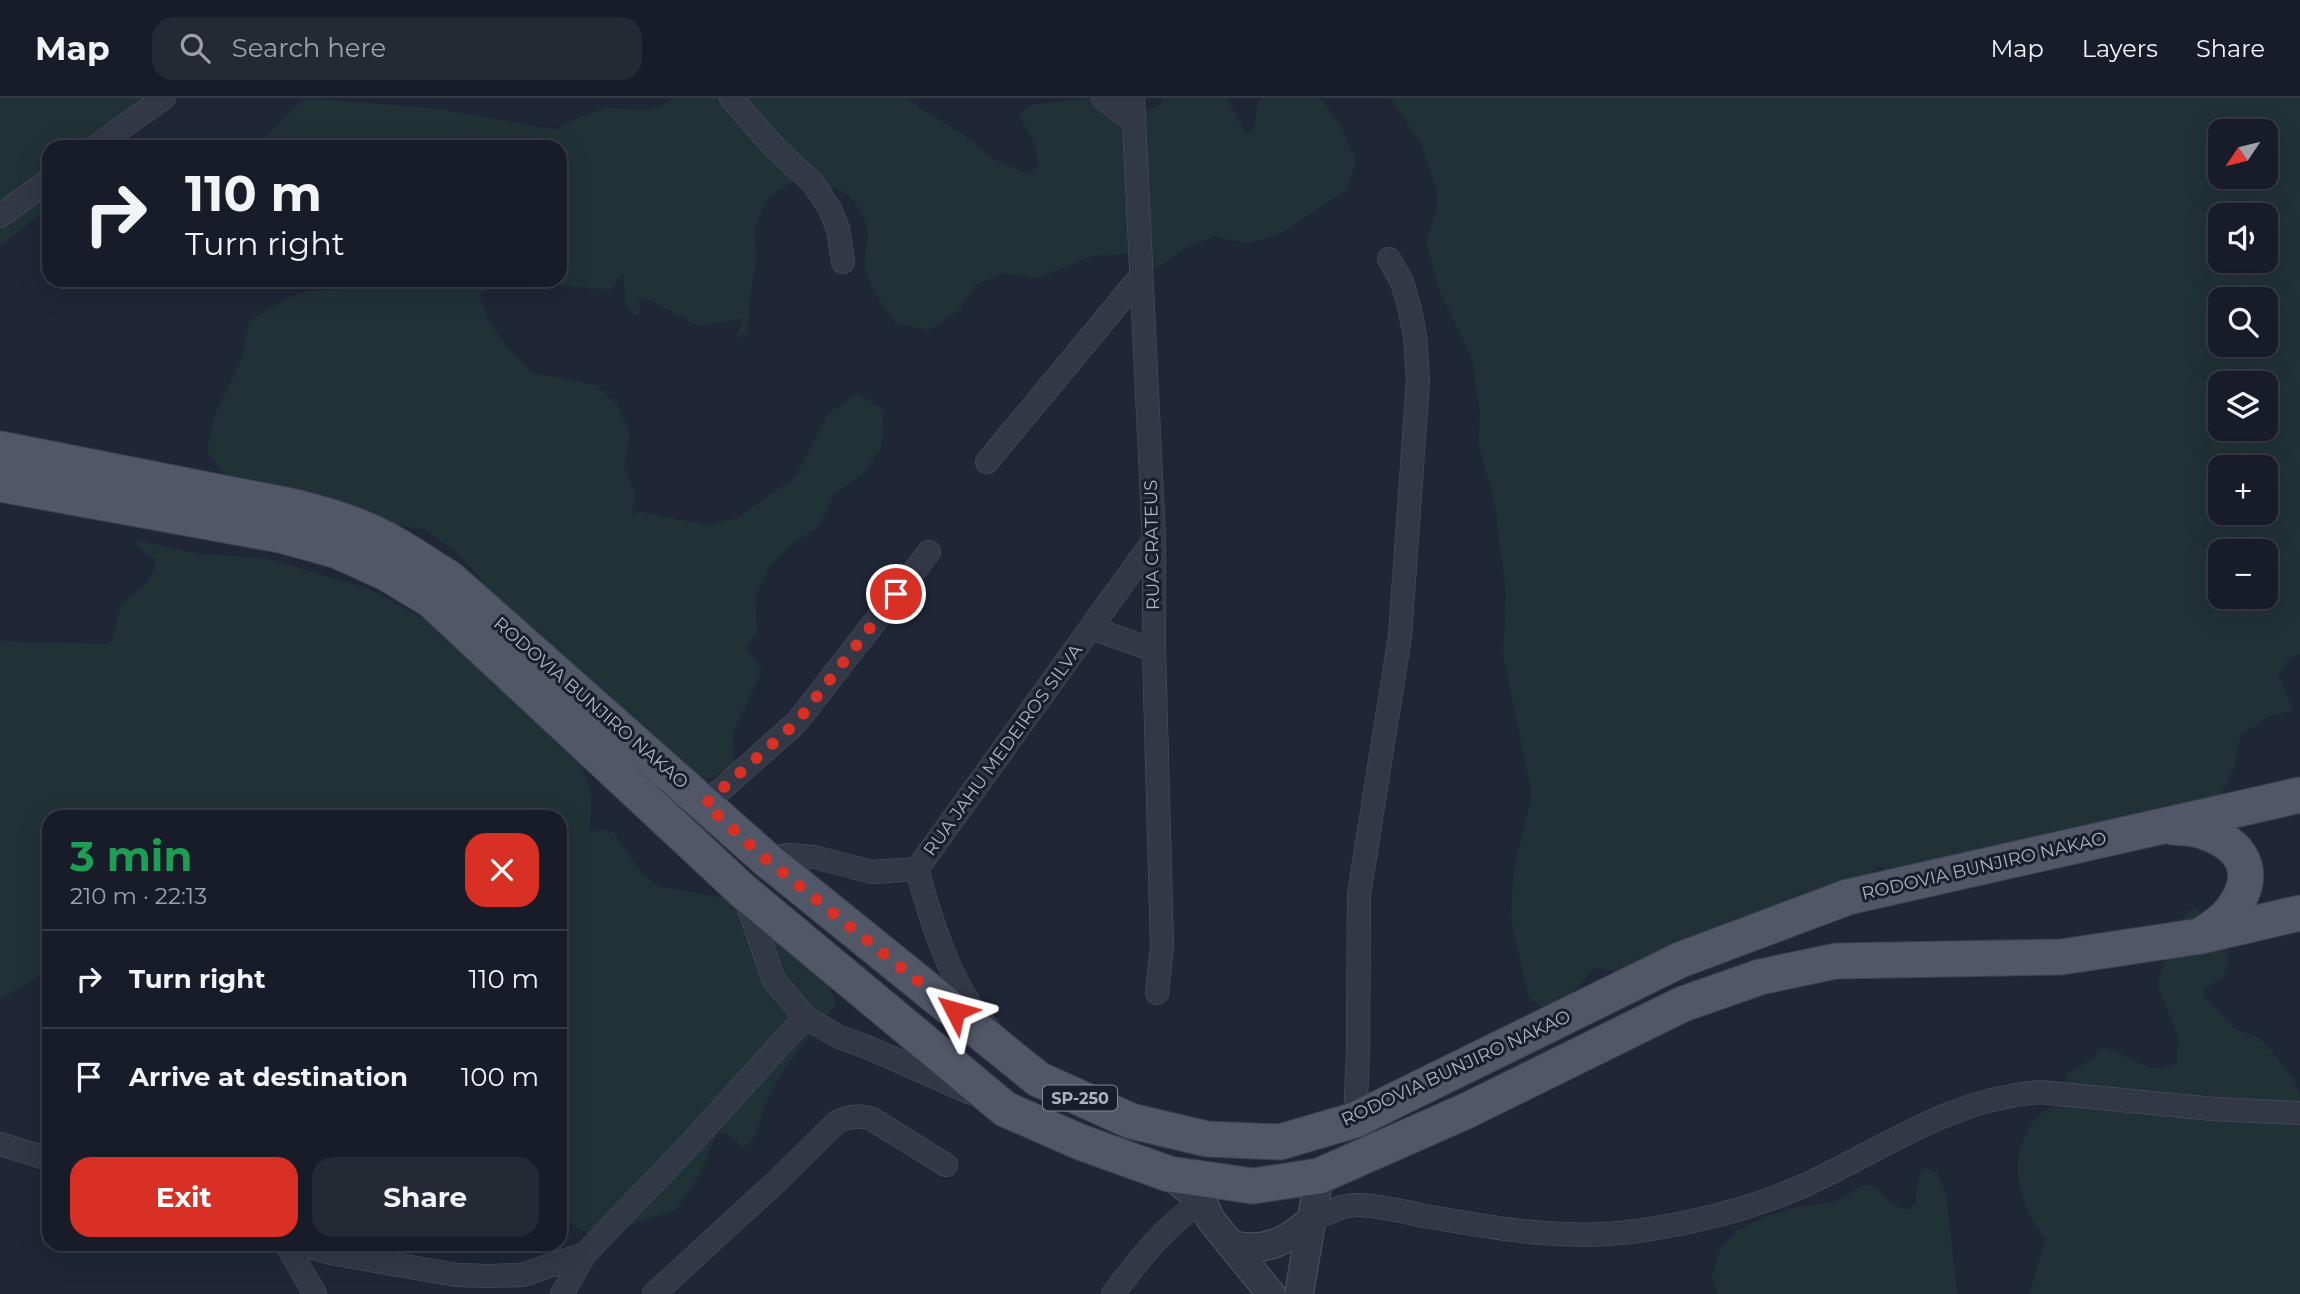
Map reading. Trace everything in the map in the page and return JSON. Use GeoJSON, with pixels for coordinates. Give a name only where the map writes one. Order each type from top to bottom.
{"type":"FeatureCollection","features":[{"type":"Feature","properties":{"kind":"main road","name":"RODOVIA BUNJIRO NAKAO"},"geometry":{"type":"LineString","coordinates":[[0,449],[295,508],[337,519],[374,533],[449,578],[766,859],[1038,1079],[1131,1121],[1207,1139],[1280,1142],[1355,1120],[1680,960],[1848,897],[2300,794]]}},
{"type":"Feature","properties":{"kind":"main road","name":"RODOVIA BUNJIRO NAKAO"},"geometry":{"type":"LineString","coordinates":[[0,484],[279,535],[338,551],[386,573],[431,600],[743,891],[1005,1109],[1080,1142],[1169,1174],[1253,1186],[1319,1176],[1466,1111],[1683,1004],[1760,977],[1836,961],[2061,957],[2202,936],[2300,913]]}},
{"type":"Feature","properties":{"kind":"main road"},"geometry":{"type":"LineString","coordinates":[[2163,825],[2204,831],[2226,842],[2240,856],[2248,874],[2242,896],[2226,918],[2202,936]]}},
{"type":"Feature","properties":{"kind":"street"},"geometry":{"type":"LineString","coordinates":[[105,140],[164,98]]}},
{"type":"Feature","properties":{"kind":"street"},"geometry":{"type":"LineString","coordinates":[[731,98],[776,149],[813,183],[830,209],[838,229],[843,262]]}},
{"type":"Feature","properties":{"kind":"street"},"geometry":{"type":"LineString","coordinates":[[1103,98],[1133,109]]}},
{"type":"Feature","properties":{"kind":"street","name":"RUA CRATEUS"},"geometry":{"type":"LineString","coordinates":[[1133,109],[1154,540],[1154,650],[1162,946],[1157,993]]}},
{"type":"Feature","properties":{"kind":"street"},"geometry":{"type":"LineString","coordinates":[[0,216],[42,185]]}},
{"type":"Feature","properties":{"kind":"street"},"geometry":{"type":"LineString","coordinates":[[1355,1120],[1359,894],[1400,636],[1418,380],[1415,336],[1409,306],[1402,282],[1389,259]]}},
{"type":"Feature","properties":{"kind":"street"},"geometry":{"type":"LineString","coordinates":[[987,462],[1141,276]]}},
{"type":"Feature","properties":{"kind":"street","name":"RUA JAHU MEDEIROS SILVA"},"geometry":{"type":"LineString","coordinates":[[766,859],[788,855],[814,857],[872,872],[917,869],[1154,540]]}},
{"type":"Feature","properties":{"kind":"street"},"geometry":{"type":"LineString","coordinates":[[705,804],[797,722],[929,552]]}},
{"type":"Feature","properties":{"kind":"street"},"geometry":{"type":"LineString","coordinates":[[1091,628],[1154,650]]}},
{"type":"Feature","properties":{"kind":"street"},"geometry":{"type":"LineString","coordinates":[[917,869],[932,926],[961,987],[985,1025],[1038,1079]]}},
{"type":"Feature","properties":{"kind":"street"},"geometry":{"type":"LineString","coordinates":[[743,891],[774,980],[804,1017],[839,1037],[1005,1109]]}},
{"type":"Feature","properties":{"kind":"street"},"geometry":{"type":"LineString","coordinates":[[562,1294],[585,1254],[691,1143],[804,1017]]}},
{"type":"Feature","properties":{"kind":"street"},"geometry":{"type":"LineString","coordinates":[[1230,1244],[1263,1248],[1290,1238],[1312,1219],[1355,1204],[1509,1231],[1544,1234],[1588,1234],[1648,1229],[1754,1205],[1805,1185],[1928,1121],[1965,1106],[2013,1094],[2040,1092],[2213,1109],[2300,1113]]}},
{"type":"Feature","properties":{"kind":"street"},"geometry":{"type":"LineString","coordinates":[[654,1294],[837,1122],[860,1115],[872,1119],[946,1165]]}},
{"type":"Feature","properties":{"kind":"street"},"geometry":{"type":"LineString","coordinates":[[0,1144],[42,1157]]}},
{"type":"Feature","properties":{"kind":"street"},"geometry":{"type":"LineString","coordinates":[[1169,1174],[1202,1201],[1211,1220],[1271,1294]]}},
{"type":"Feature","properties":{"kind":"street"},"geometry":{"type":"LineString","coordinates":[[1299,1294],[1319,1176]]}},
{"type":"Feature","properties":{"kind":"street"},"geometry":{"type":"LineString","coordinates":[[1113,1294],[1152,1243],[1170,1225],[1202,1201]]}},
{"type":"Feature","properties":{"kind":"street"},"geometry":{"type":"LineString","coordinates":[[290,1251],[315,1294]]}},
{"type":"Feature","properties":{"kind":"street"},"geometry":{"type":"LineString","coordinates":[[324,1251],[446,1273],[489,1276],[522,1275],[585,1254]]}},
{"type":"Feature","properties":{"kind":"shaded area"},"geometry":{"type":"Polygon","coordinates":[[[0,98],[149,98],[106,140],[42,140],[42,213],[0,246],[0,98]]]}},
{"type":"Feature","properties":{"kind":"shaded area"},"geometry":{"type":"Polygon","coordinates":[[[308,98],[438,109],[558,130],[598,110],[650,109],[674,98],[910,98],[918,107],[963,134],[993,159],[1027,173],[1039,166],[1034,142],[1019,116],[1030,105],[1090,98],[1150,110],[1165,98],[1227,98],[1246,134],[1254,128],[1258,102],[1262,98],[1320,98],[1340,125],[1355,158],[1355,165],[1346,190],[1277,236],[1247,243],[1214,237],[1186,248],[1157,268],[1126,254],[1092,256],[1036,279],[1004,273],[976,284],[959,311],[929,330],[896,324],[873,289],[865,267],[867,228],[857,206],[850,198],[832,187],[798,178],[768,198],[754,229],[756,263],[747,333],[736,338],[743,319],[699,326],[643,297],[639,301],[640,314],[634,315],[625,301],[623,273],[611,290],[567,286],[567,140],[262,140],[295,107],[308,98]]]}},
{"type":"Feature","properties":{"kind":"shaded area"},"geometry":{"type":"Polygon","coordinates":[[[1390,98],[2300,98],[2300,654],[2290,658],[2279,674],[2293,711],[2269,716],[2240,736],[2234,768],[2219,799],[1896,875],[1879,866],[1857,886],[1630,974],[1594,968],[1568,998],[1540,1007],[1529,997],[1527,991],[1511,918],[1514,869],[1532,795],[1503,655],[1506,592],[1494,499],[1478,443],[1480,414],[1473,362],[1440,292],[1426,241],[1437,210],[1437,191],[1421,144],[1390,98]]]}},
{"type":"Feature","properties":{"kind":"shaded area"},"geometry":{"type":"Polygon","coordinates":[[[490,287],[479,295],[490,322],[510,351],[532,373],[597,385],[618,406],[630,434],[624,466],[635,494],[632,514],[640,512],[706,525],[737,518],[795,478],[829,413],[858,393],[884,411],[881,448],[863,474],[834,494],[820,525],[791,545],[769,567],[755,597],[757,632],[746,647],[762,671],[733,733],[735,767],[708,779],[675,773],[532,656],[473,569],[451,548],[425,530],[392,524],[227,479],[207,450],[214,417],[243,355],[249,322],[278,303],[306,291],[490,287]]]}},
{"type":"Feature","properties":{"kind":"shaded area"},"geometry":{"type":"Polygon","coordinates":[[[137,540],[199,554],[266,558],[372,590],[462,640],[490,664],[583,769],[592,795],[589,832],[607,829],[614,833],[642,873],[657,886],[769,906],[806,938],[836,1005],[789,1062],[767,1100],[754,1138],[743,1148],[727,1134],[716,1134],[701,1172],[676,1210],[602,1234],[589,1233],[567,1220],[567,810],[42,810],[42,975],[0,1000],[0,641],[105,644],[112,641],[121,604],[145,585],[156,567],[155,560],[138,547],[137,540]]]}},
{"type":"Feature","properties":{"kind":"shaded area"},"geometry":{"type":"Polygon","coordinates":[[[2195,906],[2221,939],[2229,961],[2223,977],[2205,988],[2204,996],[2235,1029],[2258,1037],[2267,1046],[2293,1077],[2300,1096],[2300,1294],[2029,1294],[2046,1239],[2028,1211],[2019,1182],[2018,1166],[2025,1136],[2034,1121],[2059,1099],[2066,1074],[2092,1059],[2102,1048],[2157,1068],[2177,1063],[2178,1036],[2157,984],[2180,920],[2195,906]]]}},
{"type":"Feature","properties":{"kind":"shaded area"},"geometry":{"type":"Polygon","coordinates":[[[1927,1168],[1937,1173],[1946,1194],[1957,1294],[1718,1294],[1712,1277],[1720,1249],[1737,1231],[1766,1216],[1800,1206],[1835,1202],[1862,1185],[1874,1186],[1893,1205],[1909,1210],[1915,1203],[1920,1171],[1927,1168]]]}},
{"type":"Feature","properties":{"kind":"route"},"geometry":{"type":"LineString","coordinates":[[896,594],[797,722],[705,804],[766,859],[955,1011]]}}]}
